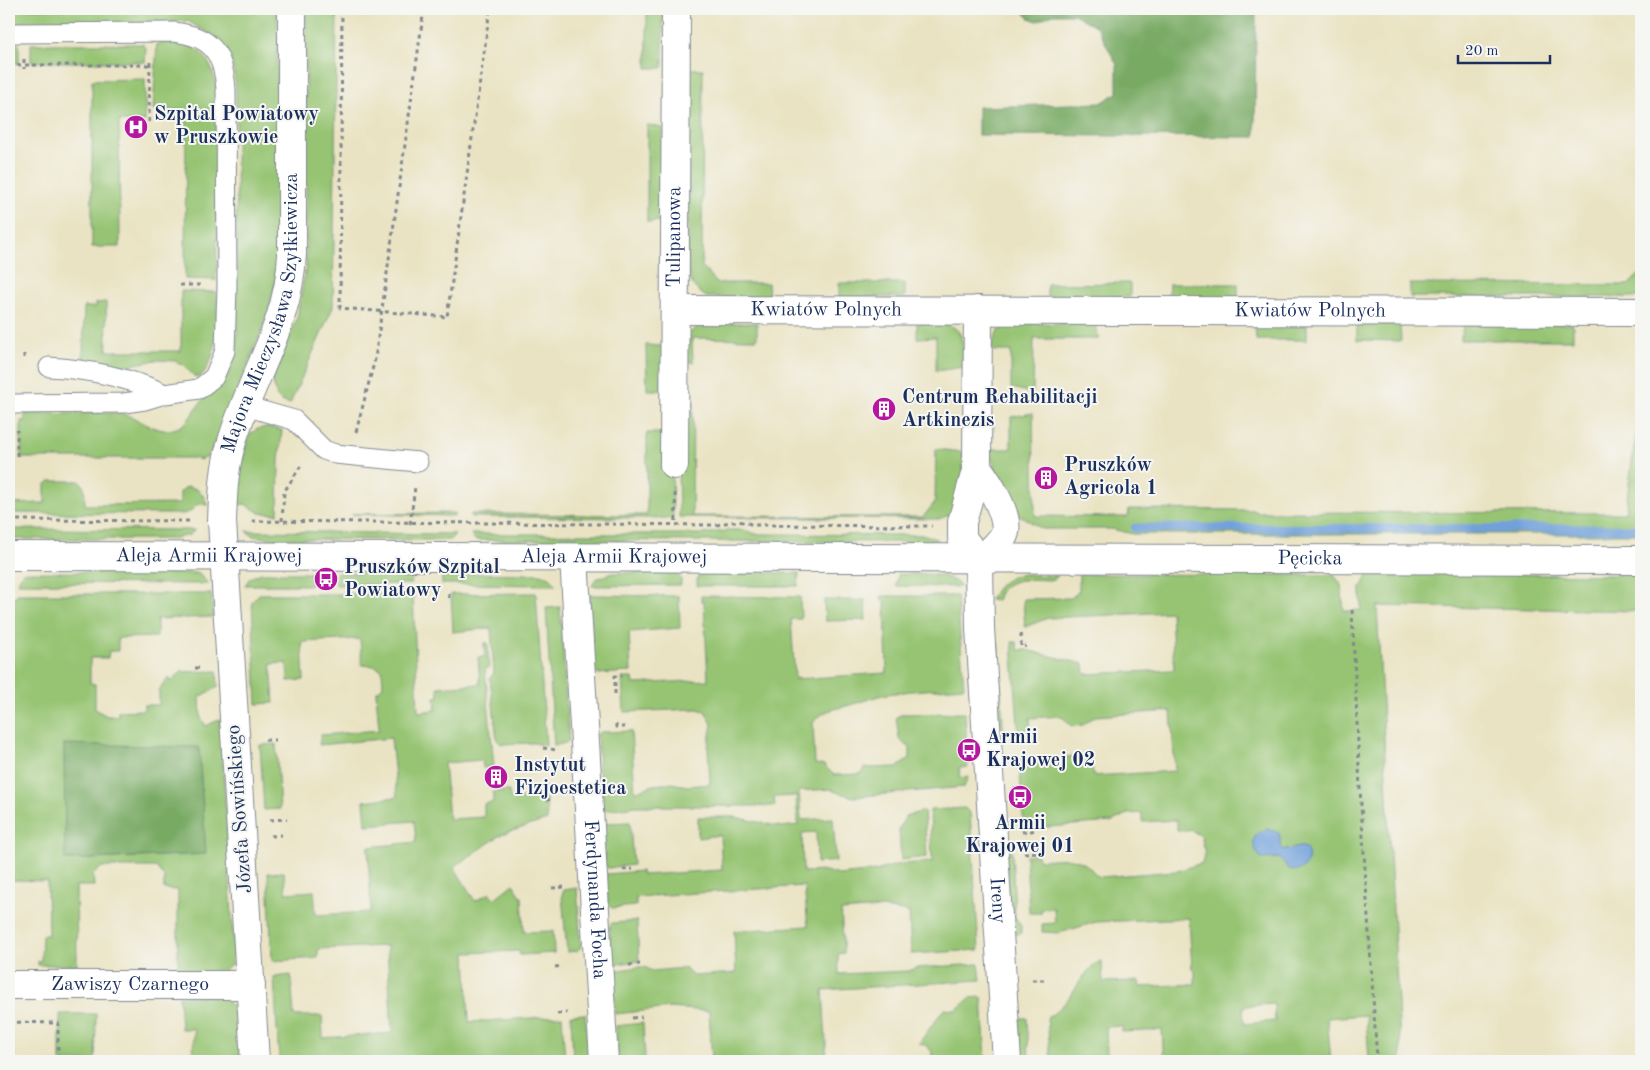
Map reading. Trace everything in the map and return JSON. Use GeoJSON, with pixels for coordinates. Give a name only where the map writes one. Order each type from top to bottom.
{"type":"FeatureCollection","features":[{"type":"Feature","properties":{"kind":"street","name":"Majora Mieczysława Szyłkiewicza"},"geometry":{"type":"LineString","coordinates":[[224,557],[224,477],[233,436],[279,324],[291,276],[292,9]]}},
{"type":"Feature","properties":{"kind":"street","name":"Tulipanowa"},"geometry":{"type":"LineString","coordinates":[[674,465],[676,9]]}},
{"type":"Feature","properties":{"kind":"street","name":"Kwiatów Polnych"},"geometry":{"type":"LineString","coordinates":[[675,310],[1641,312]]}},
{"type":"Feature","properties":{"kind":"street"},"geometry":{"type":"LineString","coordinates":[[977,467],[1000,506],[1005,533],[994,548],[979,560],[962,538],[962,522],[977,467],[978,310]]}},
{"type":"Feature","properties":{"kind":"street","name":"Aleja Armii Krajowej"},"geometry":{"type":"LineString","coordinates":[[9,556],[979,560]]}},
{"type":"Feature","properties":{"kind":"street","name":"Józefa Sowińskiego"},"geometry":{"type":"LineString","coordinates":[[224,557],[255,1061]]}},
{"type":"Feature","properties":{"kind":"street","name":"Ferdynanda Focha"},"geometry":{"type":"LineString","coordinates":[[574,558],[604,1061]]}},
{"type":"Feature","properties":{"kind":"street","name":"Pęcicka"},"geometry":{"type":"LineString","coordinates":[[979,560],[1641,560]]}},
{"type":"Feature","properties":{"kind":"street","name":"Ireny"},"geometry":{"type":"LineString","coordinates":[[979,560],[980,628],[1007,1061]]}},
{"type":"Feature","properties":{"kind":"street","name":"Zawiszy Czarnego"},"geometry":{"type":"LineString","coordinates":[[9,985],[251,985]]}},
{"type":"Feature","properties":{"kind":"lane"},"geometry":{"type":"LineString","coordinates":[[9,33],[150,34],[173,32],[191,34],[205,40],[221,61],[226,89],[226,351],[214,376],[204,387],[124,403],[9,404]]}},
{"type":"Feature","properties":{"kind":"lane"},"geometry":{"type":"LineString","coordinates":[[49,367],[98,374],[146,386],[165,394]]}},
{"type":"Feature","properties":{"kind":"lane"},"geometry":{"type":"LineString","coordinates":[[245,406],[294,420],[324,450],[335,454],[418,462]]}},
{"type":"Feature","properties":{"kind":"path"},"geometry":{"type":"LineString","coordinates":[[342,9],[340,308],[447,317],[490,9]]}},
{"type":"Feature","properties":{"kind":"path"},"geometry":{"type":"LineString","coordinates":[[364,403],[375,359],[424,9]]}},
{"type":"Feature","properties":{"kind":"path"},"geometry":{"type":"LineString","coordinates":[[149,122],[150,34]]}},
{"type":"Feature","properties":{"kind":"path"},"geometry":{"type":"LineString","coordinates":[[9,65],[150,65]]}},
{"type":"Feature","properties":{"kind":"path"},"geometry":{"type":"LineString","coordinates":[[180,285],[198,285]]}},
{"type":"Feature","properties":{"kind":"path"},"geometry":{"type":"LineString","coordinates":[[17,421],[17,456]]}},
{"type":"Feature","properties":{"kind":"path"},"geometry":{"type":"LineString","coordinates":[[282,521],[284,492],[316,442]]}},
{"type":"Feature","properties":{"kind":"path"},"geometry":{"type":"LineString","coordinates":[[410,524],[418,462]]}},
{"type":"Feature","properties":{"kind":"path"},"geometry":{"type":"LineString","coordinates":[[9,520],[194,520]]}},
{"type":"Feature","properties":{"kind":"path"},"geometry":{"type":"LineString","coordinates":[[249,521],[410,524],[717,525],[742,521],[753,524],[940,526]]}},
{"type":"Feature","properties":{"kind":"path"},"geometry":{"type":"LineString","coordinates":[[449,590],[449,598]]}},
{"type":"Feature","properties":{"kind":"path"},"geometry":{"type":"LineString","coordinates":[[1352,610],[1360,789],[1377,1061]]}},
{"type":"Feature","properties":{"kind":"path"},"geometry":{"type":"LineString","coordinates":[[1021,634],[1022,647],[1026,646]]}},
{"type":"Feature","properties":{"kind":"path"},"geometry":{"type":"LineString","coordinates":[[616,694],[615,676],[622,676]]}},
{"type":"Feature","properties":{"kind":"path"},"geometry":{"type":"LineString","coordinates":[[615,716],[616,727],[625,727]]}},
{"type":"Feature","properties":{"kind":"path"},"geometry":{"type":"LineString","coordinates":[[1012,761],[1032,759]]}},
{"type":"Feature","properties":{"kind":"path"},"geometry":{"type":"LineString","coordinates":[[546,787],[552,786]]}},
{"type":"Feature","properties":{"kind":"path"},"geometry":{"type":"LineString","coordinates":[[546,800],[553,799]]}},
{"type":"Feature","properties":{"kind":"path"},"geometry":{"type":"LineString","coordinates":[[268,820],[287,819]]}},
{"type":"Feature","properties":{"kind":"path"},"geometry":{"type":"LineString","coordinates":[[1016,832],[1037,830]]}},
{"type":"Feature","properties":{"kind":"path"},"geometry":{"type":"LineString","coordinates":[[1018,853],[1038,852]]}},
{"type":"Feature","properties":{"kind":"path"},"geometry":{"type":"LineString","coordinates":[[555,967],[563,966]]}},
{"type":"Feature","properties":{"kind":"path"},"geometry":{"type":"LineString","coordinates":[[1032,980],[1045,980]]}},
{"type":"Feature","properties":{"kind":"path"},"geometry":{"type":"LineString","coordinates":[[557,1014],[566,1013]]}},
{"type":"Feature","properties":{"kind":"path"},"geometry":{"type":"LineString","coordinates":[[9,1022],[58,1023],[58,1061]]}},
{"type":"Feature","properties":{"kind":"green space"},"geometry":{"type":"Polygon","coordinates":[[[9,9],[277,9],[278,243],[275,285],[264,325],[216,443],[207,457],[201,460],[195,458],[21,458],[21,421],[25,421],[25,414],[117,413],[130,416],[158,429],[172,429],[188,420],[202,401],[219,387],[227,375],[233,363],[237,343],[236,88],[232,63],[219,40],[188,21],[147,24],[9,24],[9,9]]]}},
{"type":"Feature","properties":{"kind":"green space"},"geometry":{"type":"Polygon","coordinates":[[[306,9],[337,9],[333,307],[290,404],[281,401],[277,397],[272,379],[297,318],[306,266],[306,9]]]}},
{"type":"Feature","properties":{"kind":"green space"},"geometry":{"type":"Polygon","coordinates":[[[647,9],[663,9],[663,68],[647,68],[647,9]]]}},
{"type":"Feature","properties":{"kind":"green space"},"geometry":{"type":"Polygon","coordinates":[[[1021,9],[1256,9],[1255,137],[978,135],[978,107],[1101,103],[1117,93],[1117,65],[1097,27],[1074,14],[1053,14],[1037,21],[1029,18],[1021,9]]]}},
{"type":"Feature","properties":{"kind":"green space"},"geometry":{"type":"Polygon","coordinates":[[[9,43],[19,44],[19,63],[9,63],[9,43]]]}},
{"type":"Feature","properties":{"kind":"green space"},"geometry":{"type":"Polygon","coordinates":[[[157,43],[180,44],[197,50],[203,55],[213,72],[216,85],[217,270],[215,276],[217,280],[185,279],[186,110],[153,110],[157,43]]]}},
{"type":"Feature","properties":{"kind":"green space"},"geometry":{"type":"Polygon","coordinates":[[[31,44],[143,44],[146,48],[145,62],[31,62],[31,44]]]}},
{"type":"Feature","properties":{"kind":"green space"},"geometry":{"type":"Polygon","coordinates":[[[688,69],[703,69],[702,267],[717,283],[768,283],[769,297],[706,297],[691,282],[688,270],[688,69]]]}},
{"type":"Feature","properties":{"kind":"green space"},"geometry":{"type":"Polygon","coordinates":[[[145,79],[145,121],[119,121],[120,247],[92,247],[92,80],[145,79]]]}},
{"type":"Feature","properties":{"kind":"green space"},"geometry":{"type":"Polygon","coordinates":[[[647,125],[663,128],[662,221],[647,222],[647,125]]]}},
{"type":"Feature","properties":{"kind":"green space"},"geometry":{"type":"Polygon","coordinates":[[[1641,273],[1640,297],[1410,297],[1410,284],[1628,285],[1641,273]]]}},
{"type":"Feature","properties":{"kind":"green space"},"geometry":{"type":"Polygon","coordinates":[[[839,283],[905,283],[905,297],[839,297],[839,283]]]}},
{"type":"Feature","properties":{"kind":"green space"},"geometry":{"type":"Polygon","coordinates":[[[1130,283],[1130,297],[1047,297],[1047,284],[1130,283]]]}},
{"type":"Feature","properties":{"kind":"green space"},"geometry":{"type":"Polygon","coordinates":[[[1169,284],[1238,284],[1238,298],[1168,298],[1169,284]]]}},
{"type":"Feature","properties":{"kind":"green space"},"geometry":{"type":"Polygon","coordinates":[[[181,291],[217,292],[217,325],[214,348],[207,368],[200,377],[195,377],[183,365],[175,361],[156,360],[116,368],[83,362],[84,307],[96,307],[96,303],[106,302],[107,351],[181,351],[181,291]]]}},
{"type":"Feature","properties":{"kind":"green space"},"geometry":{"type":"Polygon","coordinates":[[[705,323],[757,323],[757,339],[692,338],[693,363],[684,360],[686,341],[690,333],[705,323]]]}},
{"type":"Feature","properties":{"kind":"green space"},"geometry":{"type":"Polygon","coordinates":[[[917,323],[942,324],[956,329],[960,334],[962,342],[964,367],[936,371],[936,337],[917,338],[917,323]]]}},
{"type":"Feature","properties":{"kind":"green space"},"geometry":{"type":"Polygon","coordinates":[[[1095,323],[1099,339],[1034,339],[1033,393],[1011,388],[1011,351],[995,351],[991,347],[997,332],[1007,324],[1095,323]]]}},
{"type":"Feature","properties":{"kind":"green space"},"geometry":{"type":"Polygon","coordinates":[[[1255,324],[1307,324],[1307,340],[1256,340],[1255,324]]]}},
{"type":"Feature","properties":{"kind":"green space"},"geometry":{"type":"Polygon","coordinates":[[[1357,324],[1400,324],[1401,341],[1357,340],[1357,324]]]}},
{"type":"Feature","properties":{"kind":"green space"},"geometry":{"type":"Polygon","coordinates":[[[1464,324],[1573,324],[1573,340],[1460,340],[1464,324]]]}},
{"type":"Feature","properties":{"kind":"green space"},"geometry":{"type":"Polygon","coordinates":[[[646,345],[663,346],[663,390],[647,390],[646,345]]]}},
{"type":"Feature","properties":{"kind":"green space"},"geometry":{"type":"Polygon","coordinates":[[[1641,396],[1641,534],[1133,534],[1112,529],[1042,529],[1018,514],[1011,515],[990,454],[992,449],[1011,449],[1011,417],[1033,413],[1035,516],[1128,517],[1129,509],[1256,510],[1256,512],[1625,513],[1641,396]]]}},
{"type":"Feature","properties":{"kind":"green space"},"geometry":{"type":"Polygon","coordinates":[[[693,400],[692,516],[923,517],[935,502],[936,449],[963,452],[963,471],[954,513],[939,519],[679,517],[678,466],[684,401],[693,400]]]}},
{"type":"Feature","properties":{"kind":"green space"},"geometry":{"type":"Polygon","coordinates":[[[9,421],[13,421],[13,458],[9,458],[9,421]]]}},
{"type":"Feature","properties":{"kind":"green space"},"geometry":{"type":"Polygon","coordinates":[[[267,427],[282,430],[279,460],[278,514],[260,513],[245,504],[237,505],[239,473],[249,435],[257,429],[267,427]]]}},
{"type":"Feature","properties":{"kind":"green space"},"geometry":{"type":"Polygon","coordinates":[[[647,433],[663,433],[672,466],[673,518],[471,517],[471,514],[647,515],[647,433]]]}},
{"type":"Feature","properties":{"kind":"green space"},"geometry":{"type":"Polygon","coordinates":[[[50,481],[79,481],[82,483],[85,505],[180,504],[180,492],[187,487],[194,488],[200,492],[207,505],[198,504],[190,512],[183,514],[9,513],[9,504],[45,503],[45,485],[50,481]]]}},
{"type":"Feature","properties":{"kind":"green space"},"geometry":{"type":"Polygon","coordinates":[[[455,513],[455,516],[352,514],[455,513]]]}},
{"type":"Feature","properties":{"kind":"green space"},"geometry":{"type":"Polygon","coordinates":[[[9,529],[195,530],[189,535],[170,539],[9,539],[9,529]]]}},
{"type":"Feature","properties":{"kind":"green space"},"geometry":{"type":"Polygon","coordinates":[[[744,530],[756,534],[926,535],[938,540],[924,542],[475,540],[471,534],[703,534],[744,530]]]}},
{"type":"Feature","properties":{"kind":"green space"},"geometry":{"type":"Polygon","coordinates":[[[246,531],[455,534],[450,540],[271,539],[253,536],[246,531]]]}},
{"type":"Feature","properties":{"kind":"green space"},"geometry":{"type":"Polygon","coordinates":[[[23,572],[198,573],[209,584],[17,583],[23,572]]]}},
{"type":"Feature","properties":{"kind":"green space"},"geometry":{"type":"Polygon","coordinates":[[[261,573],[311,573],[311,585],[245,585],[250,578],[261,573]]]}},
{"type":"Feature","properties":{"kind":"green space"},"geometry":{"type":"Polygon","coordinates":[[[336,573],[409,573],[412,584],[336,585],[336,573]]]}},
{"type":"Feature","properties":{"kind":"green space"},"geometry":{"type":"Polygon","coordinates":[[[442,573],[541,574],[550,577],[556,585],[442,584],[442,573]]]}},
{"type":"Feature","properties":{"kind":"green space"},"geometry":{"type":"Polygon","coordinates":[[[613,573],[676,573],[681,578],[681,585],[592,586],[596,579],[613,573]]]}},
{"type":"Feature","properties":{"kind":"green space"},"geometry":{"type":"Polygon","coordinates":[[[701,573],[799,573],[798,586],[697,586],[697,579],[701,573]]]}},
{"type":"Feature","properties":{"kind":"green space"},"geometry":{"type":"Polygon","coordinates":[[[898,574],[932,574],[948,578],[961,587],[896,586],[898,574]]]}},
{"type":"Feature","properties":{"kind":"green space"},"geometry":{"type":"Polygon","coordinates":[[[1022,574],[1058,576],[1054,580],[1020,580],[1012,582],[1000,592],[997,601],[990,600],[1002,583],[1022,574]]]}},
{"type":"Feature","properties":{"kind":"green space"},"geometry":{"type":"Polygon","coordinates":[[[1079,574],[1334,575],[1341,584],[1344,611],[1361,610],[1361,588],[1368,574],[1641,575],[1641,611],[1377,606],[1401,1061],[1369,1061],[1366,1015],[1327,1018],[1331,1061],[1249,1061],[1248,1054],[1217,1056],[1217,1061],[1164,1061],[1162,1030],[1122,1032],[1122,1026],[1106,1027],[1107,1055],[1101,1055],[1101,1061],[1051,1061],[1047,1018],[1064,1004],[1086,974],[1100,961],[1102,961],[1103,982],[1139,981],[1140,987],[1195,984],[1195,970],[1192,969],[1189,918],[1096,922],[1059,933],[1042,932],[1042,924],[1055,923],[1054,908],[1041,909],[1041,913],[1029,913],[1026,855],[1038,855],[1039,860],[1078,860],[1101,877],[1177,871],[1202,863],[1205,851],[1201,836],[1191,830],[1177,831],[1177,820],[1142,822],[1142,813],[1127,814],[1111,822],[1024,829],[1019,763],[1091,754],[1093,776],[1175,771],[1171,711],[1095,716],[1083,725],[1071,726],[1061,716],[1030,718],[1031,738],[1019,739],[1012,642],[1017,642],[1018,650],[1026,650],[1084,664],[1085,674],[1174,670],[1171,612],[1048,618],[1025,627],[1023,599],[1071,598],[1079,591],[1079,574]],[[1274,1004],[1243,1006],[1244,1024],[1275,1021],[1274,1004]]]}},
{"type":"Feature","properties":{"kind":"green space"},"geometry":{"type":"Polygon","coordinates":[[[536,593],[546,746],[534,743],[501,744],[497,740],[490,678],[494,673],[491,628],[453,632],[451,594],[536,593]]]}},
{"type":"Feature","properties":{"kind":"green space"},"geometry":{"type":"Polygon","coordinates":[[[17,594],[211,594],[214,617],[157,619],[157,637],[118,638],[118,651],[109,651],[108,658],[90,658],[90,683],[95,684],[95,709],[107,716],[118,716],[118,711],[144,710],[144,705],[159,705],[159,690],[168,678],[172,681],[180,672],[217,671],[218,687],[200,697],[201,718],[206,726],[220,719],[234,950],[232,964],[219,975],[178,976],[178,890],[164,889],[164,877],[156,867],[102,867],[93,875],[94,886],[76,886],[77,965],[38,965],[38,961],[41,961],[42,935],[48,935],[47,881],[9,880],[9,597],[17,597],[17,594]],[[64,744],[66,860],[205,854],[64,744]]]}},
{"type":"Feature","properties":{"kind":"green space"},"geometry":{"type":"Polygon","coordinates":[[[259,594],[413,594],[418,712],[436,710],[435,697],[439,697],[438,687],[480,684],[478,657],[485,657],[484,643],[488,643],[489,668],[485,669],[494,766],[483,768],[482,760],[444,763],[449,819],[484,817],[484,804],[493,802],[493,792],[509,791],[510,799],[546,797],[547,820],[502,834],[454,867],[475,901],[490,893],[494,899],[513,884],[522,897],[524,932],[553,931],[554,953],[520,955],[519,951],[466,953],[469,1022],[562,1016],[565,1061],[279,1061],[274,977],[291,975],[294,1016],[322,1016],[323,1038],[392,1033],[387,946],[318,949],[318,958],[272,961],[268,873],[284,872],[286,893],[314,891],[316,915],[371,912],[368,847],[416,842],[414,821],[366,825],[364,801],[397,797],[391,738],[319,745],[321,735],[379,730],[376,692],[383,686],[382,670],[375,666],[362,665],[360,639],[302,642],[304,680],[288,681],[287,663],[271,664],[274,703],[257,704],[252,602],[259,594]]]}},
{"type":"Feature","properties":{"kind":"green space"},"geometry":{"type":"Polygon","coordinates":[[[589,595],[679,596],[680,628],[629,632],[631,672],[598,674],[594,671],[589,595]]]}},
{"type":"Feature","properties":{"kind":"green space"},"geometry":{"type":"Polygon","coordinates":[[[701,596],[800,597],[801,619],[791,619],[795,679],[887,673],[885,601],[882,600],[881,596],[957,596],[964,687],[882,695],[828,711],[813,723],[815,764],[824,765],[834,775],[860,774],[864,768],[898,767],[910,758],[910,746],[906,746],[899,738],[896,717],[903,714],[965,713],[968,767],[959,768],[960,778],[968,777],[964,787],[853,797],[833,791],[833,789],[799,791],[801,820],[833,818],[836,861],[817,863],[816,832],[802,833],[803,872],[826,871],[838,875],[876,871],[899,864],[932,862],[930,810],[965,808],[970,813],[979,950],[911,954],[909,912],[883,908],[841,911],[844,953],[838,954],[839,974],[909,971],[916,968],[979,964],[981,980],[823,990],[827,1061],[712,1061],[709,1011],[670,1008],[615,1014],[612,971],[645,967],[652,971],[684,968],[693,976],[736,973],[734,931],[808,926],[804,886],[636,897],[636,906],[612,908],[608,905],[606,874],[641,871],[642,875],[722,870],[720,835],[698,838],[698,817],[735,817],[782,827],[798,825],[796,796],[774,797],[775,806],[635,806],[606,810],[601,805],[597,735],[601,732],[631,731],[635,792],[653,785],[672,783],[687,786],[710,784],[708,747],[712,724],[705,711],[697,709],[624,712],[622,678],[633,678],[634,684],[708,680],[704,601],[701,601],[701,596]]]}},
{"type":"Feature","properties":{"kind":"green space"},"geometry":{"type":"Polygon","coordinates":[[[824,600],[865,600],[866,620],[825,621],[824,600]]]}},
{"type":"Feature","properties":{"kind":"green space"},"geometry":{"type":"Polygon","coordinates":[[[560,607],[569,742],[554,746],[546,608],[560,607]]]}},
{"type":"Feature","properties":{"kind":"green space"},"geometry":{"type":"Polygon","coordinates":[[[998,643],[1004,740],[999,735],[993,648],[998,643]]]}},
{"type":"Feature","properties":{"kind":"green space"},"geometry":{"type":"Polygon","coordinates":[[[64,744],[199,747],[206,854],[65,860],[64,744]]]}},
{"type":"Feature","properties":{"kind":"green space"},"geometry":{"type":"Polygon","coordinates":[[[276,744],[280,809],[264,810],[260,745],[276,744]]]}},
{"type":"Feature","properties":{"kind":"green space"},"geometry":{"type":"Polygon","coordinates":[[[924,811],[927,857],[901,860],[899,829],[906,816],[924,811]]]}},
{"type":"Feature","properties":{"kind":"green space"},"geometry":{"type":"Polygon","coordinates":[[[630,822],[633,865],[608,868],[605,866],[603,826],[607,823],[630,822]]]}},
{"type":"Feature","properties":{"kind":"green space"},"geometry":{"type":"Polygon","coordinates":[[[1012,850],[1015,917],[1021,926],[1021,934],[1015,934],[1010,929],[1006,853],[1012,850]]]}},
{"type":"Feature","properties":{"kind":"green space"},"geometry":{"type":"Polygon","coordinates":[[[577,888],[581,947],[577,951],[567,952],[562,895],[564,890],[577,888]]]}},
{"type":"Feature","properties":{"kind":"green space"},"geometry":{"type":"Polygon","coordinates":[[[637,921],[639,961],[617,964],[612,961],[609,927],[612,923],[637,921]]]}},
{"type":"Feature","properties":{"kind":"green space"},"geometry":{"type":"Polygon","coordinates":[[[179,996],[213,997],[230,1003],[239,1026],[240,1061],[193,1059],[194,1029],[181,1029],[179,996]]]}},
{"type":"Feature","properties":{"kind":"green space"},"geometry":{"type":"Polygon","coordinates":[[[982,997],[986,1061],[931,1061],[932,1052],[927,1046],[919,1043],[944,1009],[956,1010],[970,998],[982,997]]]}},
{"type":"Feature","properties":{"kind":"green space"},"geometry":{"type":"Polygon","coordinates":[[[60,1014],[96,1014],[95,1061],[60,1061],[60,1014]]]}},
{"type":"Feature","properties":{"kind":"green space"},"geometry":{"type":"Polygon","coordinates":[[[585,1014],[589,1061],[573,1061],[571,1015],[585,1014]]]}},
{"type":"Feature","properties":{"kind":"green space"},"geometry":{"type":"Polygon","coordinates":[[[1021,1018],[1027,1018],[1029,1061],[1018,1061],[1015,1023],[1021,1018]]]}},
{"type":"Feature","properties":{"kind":"green space"},"geometry":{"type":"Polygon","coordinates":[[[643,1023],[645,1059],[621,1061],[618,1058],[616,1026],[643,1023]]]}},
{"type":"Feature","properties":{"kind":"green space"},"geometry":{"type":"Polygon","coordinates":[[[910,1056],[914,1061],[871,1061],[879,1057],[910,1056]]]}},
{"type":"Feature","properties":{"kind":"water"},"geometry":{"type":"Polygon","coordinates":[[[1268,829],[1279,833],[1282,849],[1306,848],[1309,856],[1305,867],[1292,870],[1279,858],[1262,859],[1255,850],[1254,841],[1258,834],[1268,829]]]}},
{"type":"Feature","properties":{"kind":"waterway"},"geometry":{"type":"LineString","coordinates":[[1135,528],[1641,529]]}},
{"type":"Feature","properties":{"kind":"place","name":"Szpital Powiatowy w Pruszkowie"},"geometry":{"type":"Point","coordinates":[136,127]}},
{"type":"Feature","properties":{"kind":"place","name":"Centrum Rehabilitacji Artkinezis"},"geometry":{"type":"Point","coordinates":[884,409]}},
{"type":"Feature","properties":{"kind":"place","name":"Pruszków Agricola 1"},"geometry":{"type":"Point","coordinates":[1046,478]}},
{"type":"Feature","properties":{"kind":"place","name":"Pruszków Szpital Powiatowy"},"geometry":{"type":"Point","coordinates":[326,579]}},
{"type":"Feature","properties":{"kind":"place","name":"Armii Krajowej 02"},"geometry":{"type":"Point","coordinates":[969,750]}},
{"type":"Feature","properties":{"kind":"place","name":"Instytut Fizjoestetica"},"geometry":{"type":"Point","coordinates":[496,777]}},
{"type":"Feature","properties":{"kind":"place","name":"Armii Krajowej 01"},"geometry":{"type":"Point","coordinates":[1020,797]}}]}
